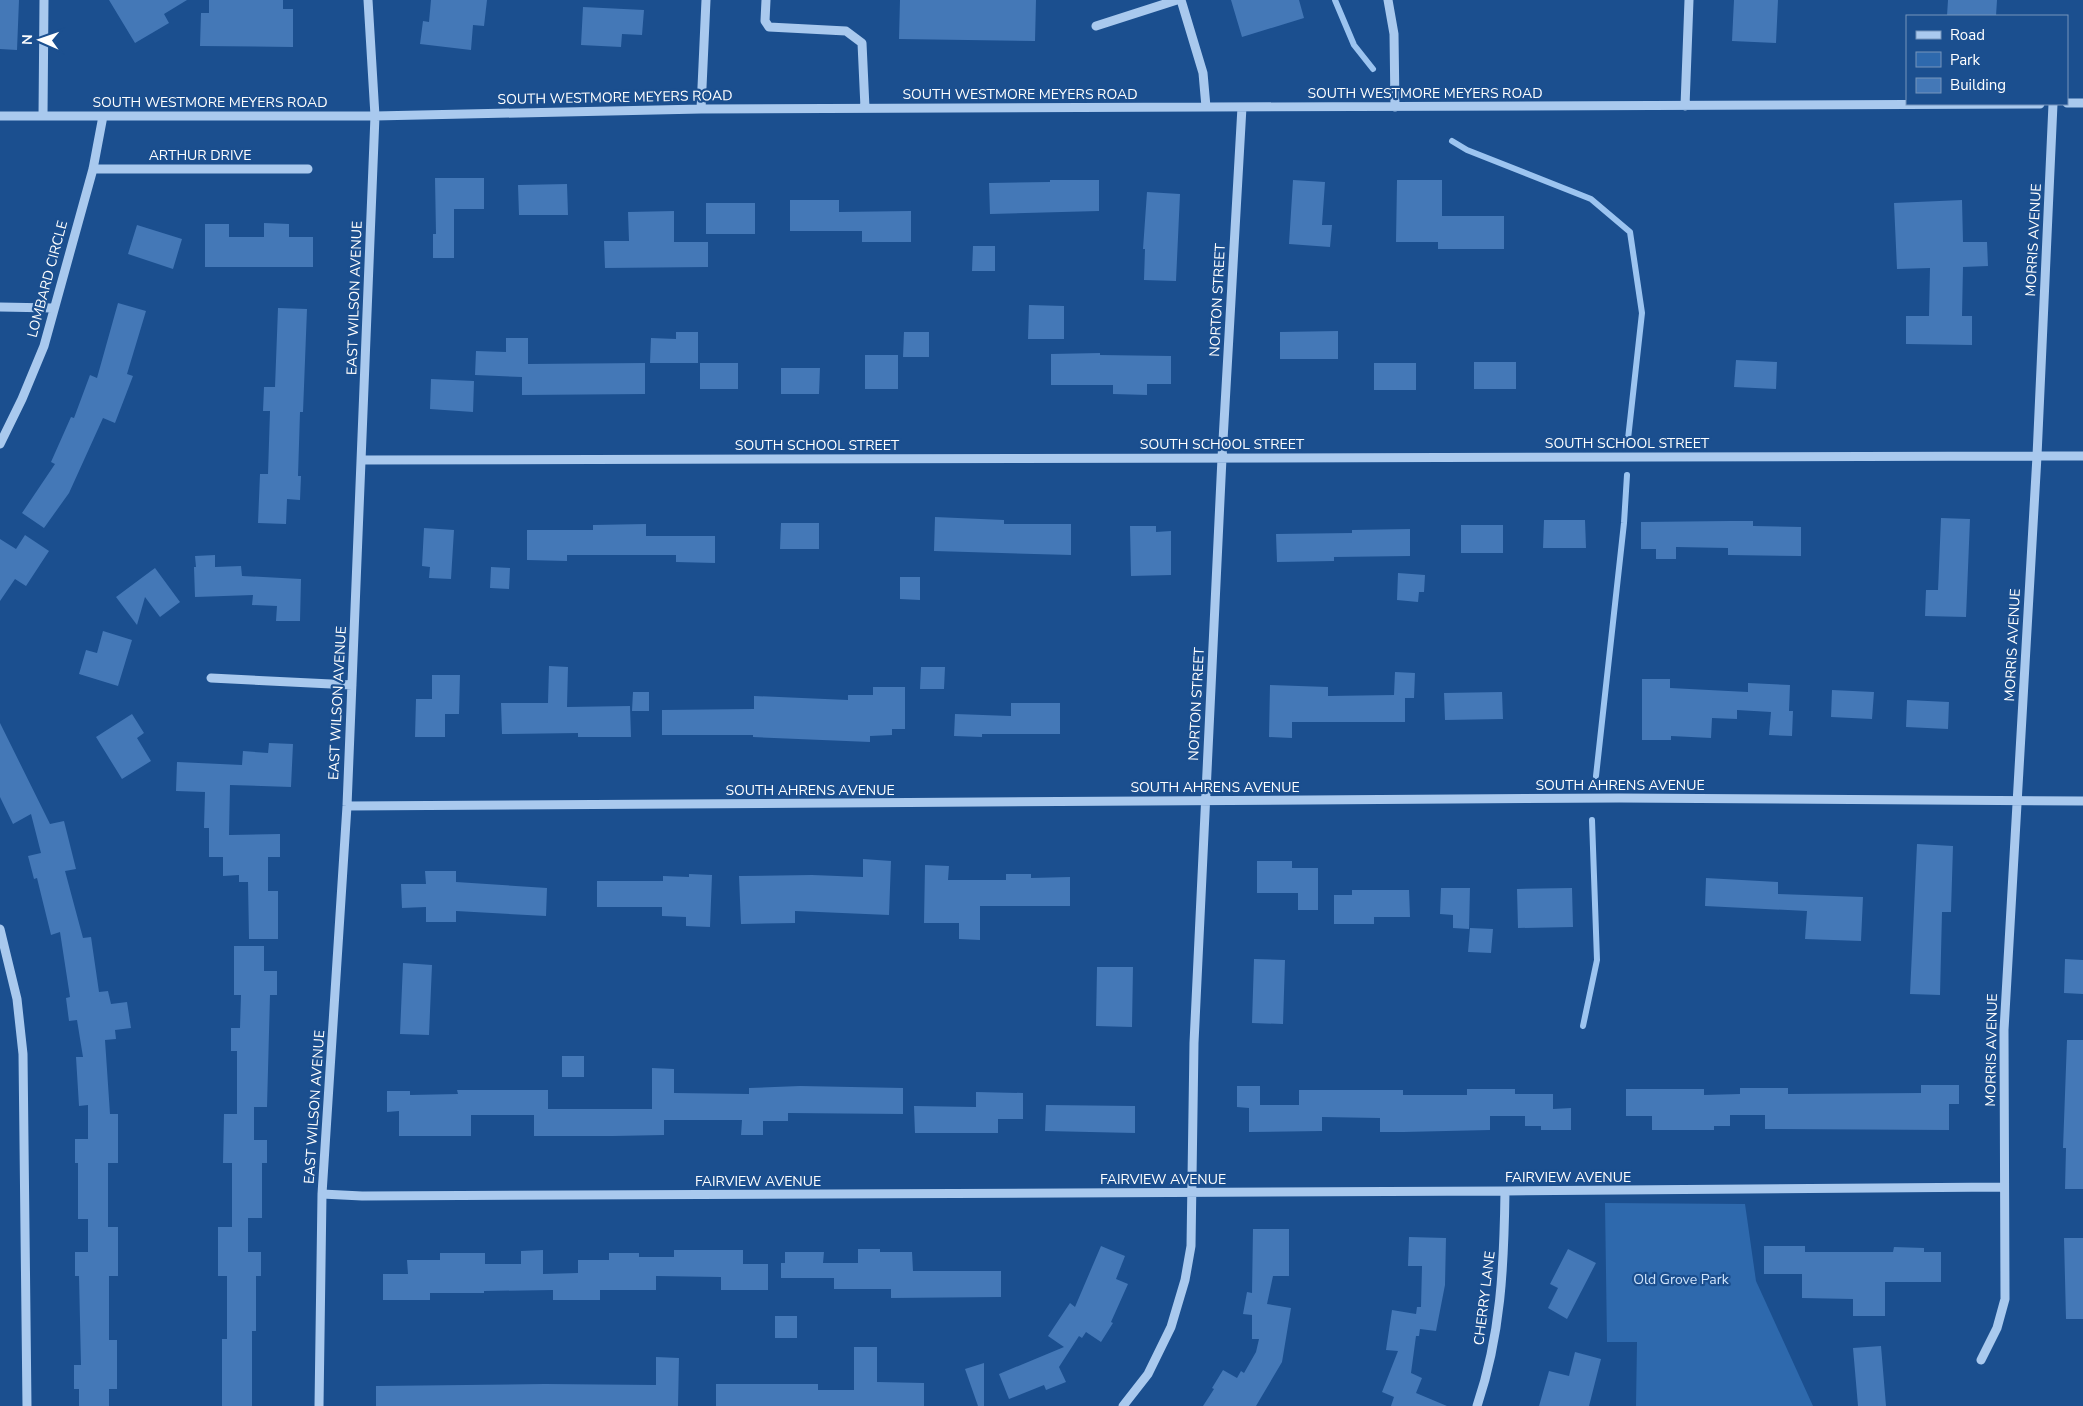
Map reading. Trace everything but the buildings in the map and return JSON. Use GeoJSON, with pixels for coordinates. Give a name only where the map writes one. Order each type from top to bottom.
{"type":"FeatureCollection","features":[{"type":"Feature","properties":{"kind":"street"},"geometry":{"type":"LineString","coordinates":[[43,116],[44,0]]}},
{"type":"Feature","properties":{"kind":"street","name":"EAST WILSON AVENUE"},"geometry":{"type":"LineString","coordinates":[[319,1406],[322,1194],[347,806],[375,116],[368,0]]}},
{"type":"Feature","properties":{"kind":"street"},"geometry":{"type":"LineString","coordinates":[[701,109],[706,0]]}},
{"type":"Feature","properties":{"kind":"street"},"geometry":{"type":"LineString","coordinates":[[766,0],[765,21],[769,27],[846,31],[862,43],[864,108]]}},
{"type":"Feature","properties":{"kind":"street"},"geometry":{"type":"LineString","coordinates":[[1096,26],[1177,0]]}},
{"type":"Feature","properties":{"kind":"street"},"geometry":{"type":"LineString","coordinates":[[1181,0],[1203,73],[1206,107]]}},
{"type":"Feature","properties":{"kind":"street"},"geometry":{"type":"LineString","coordinates":[[1388,0],[1394,34],[1395,106]]}},
{"type":"Feature","properties":{"kind":"street"},"geometry":{"type":"LineString","coordinates":[[1685,106],[1689,0]]}},
{"type":"Feature","properties":{"kind":"street"},"geometry":{"type":"LineString","coordinates":[[2068,104],[2083,103]]}},
{"type":"Feature","properties":{"kind":"street","name":"SOUTH WESTMORE MEYERS ROAD"},"geometry":{"type":"LineString","coordinates":[[0,116],[375,116],[701,109],[864,108],[1906,105]]}},
{"type":"Feature","properties":{"kind":"street","name":"MORRIS AVENUE"},"geometry":{"type":"LineString","coordinates":[[1981,1360],[1997,1328],[2004,1299],[2004,1030],[2037,456],[2053,105]]}},
{"type":"Feature","properties":{"kind":"street","name":"NORTON STREET"},"geometry":{"type":"LineString","coordinates":[[1123,1406],[1148,1374],[1172,1327],[1185,1280],[1191,1246],[1194,1043],[1222,458],[1242,107]]}},
{"type":"Feature","properties":{"kind":"street","name":"LOMBARD CIRCLE"},"geometry":{"type":"LineString","coordinates":[[0,444],[22,399],[44,346],[92,169],[103,116]]}},
{"type":"Feature","properties":{"kind":"street","name":"ARTHUR DRIVE"},"geometry":{"type":"LineString","coordinates":[[92,169],[308,169]]}},
{"type":"Feature","properties":{"kind":"street"},"geometry":{"type":"LineString","coordinates":[[0,307],[53,308]]}},
{"type":"Feature","properties":{"kind":"street","name":"SOUTH SCHOOL STREET"},"geometry":{"type":"LineString","coordinates":[[362,460],[2083,456]]}},
{"type":"Feature","properties":{"kind":"street"},"geometry":{"type":"LineString","coordinates":[[211,678],[352,685]]}},
{"type":"Feature","properties":{"kind":"street","name":"SOUTH AHRENS AVENUE"},"geometry":{"type":"LineString","coordinates":[[347,806],[1619,798],[2083,801]]}},
{"type":"Feature","properties":{"kind":"street"},"geometry":{"type":"LineString","coordinates":[[0,930],[17,999],[23,1054],[27,1406]]}},
{"type":"Feature","properties":{"kind":"street","name":"FAIRVIEW AVENUE"},"geometry":{"type":"LineString","coordinates":[[322,1194],[382,1196],[1504,1192],[2004,1187]]}},
{"type":"Feature","properties":{"kind":"street","name":"CHERRY LANE"},"geometry":{"type":"LineString","coordinates":[[1476,1406],[1496,1332],[1502,1284],[1504,1192]]}},
{"type":"Feature","properties":{"kind":"green space","name":"Old Grove Park"},"geometry":{"type":"Polygon","coordinates":[[[1605,1203],[1745,1204],[1756,1281],[1813,1406],[1636,1406],[1637,1342],[1607,1342],[1605,1203]]]}},
{"type":"Feature","properties":{"kind":"waterway"},"geometry":{"type":"LineString","coordinates":[[1335,0],[1354,45],[1373,69]]}},
{"type":"Feature","properties":{"kind":"waterway"},"geometry":{"type":"LineString","coordinates":[[1452,141],[1467,150],[1591,199],[1630,232],[1642,313],[1628,439]]}},
{"type":"Feature","properties":{"kind":"waterway"},"geometry":{"type":"LineString","coordinates":[[1596,776],[1624,523],[1627,475]]}},
{"type":"Feature","properties":{"kind":"waterway"},"geometry":{"type":"LineString","coordinates":[[1583,1026],[1597,960],[1592,820]]}}]}
